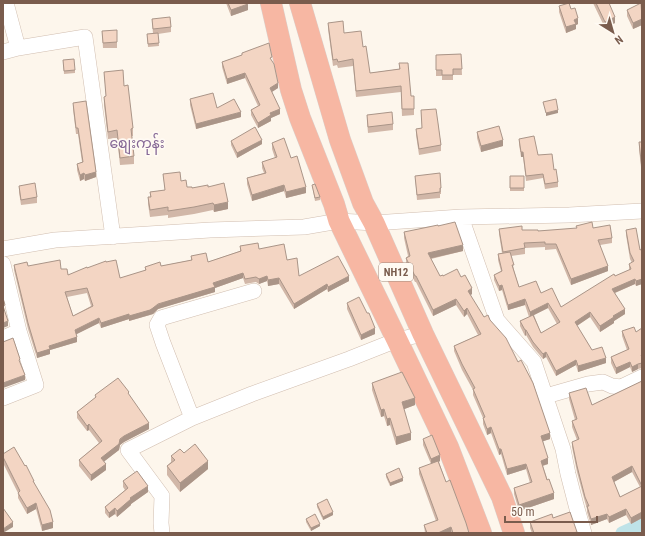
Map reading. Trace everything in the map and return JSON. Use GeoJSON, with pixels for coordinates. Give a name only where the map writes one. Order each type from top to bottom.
{"type":"FeatureCollection","features":[{"type":"Feature","properties":{"kind":"highway","name":"NH12"},"geometry":{"type":"LineString","coordinates":[[271,3],[291,90],[300,118],[340,221],[448,447],[481,533]]}},
{"type":"Feature","properties":{"kind":"highway","name":"NH12"},"geometry":{"type":"LineString","coordinates":[[300,3],[340,140],[363,203],[374,223],[423,334],[502,497],[514,533]]}},
{"type":"Feature","properties":{"kind":"street"},"geometry":{"type":"LineString","coordinates":[[6,3],[18,48]]}},
{"type":"Feature","properties":{"kind":"street"},"geometry":{"type":"LineString","coordinates":[[3,52],[18,48],[85,38],[113,237]]}},
{"type":"Feature","properties":{"kind":"street"},"geometry":{"type":"LineString","coordinates":[[3,249],[55,240],[210,230],[304,227],[340,221],[374,223],[461,217],[569,215],[642,211]]}},
{"type":"Feature","properties":{"kind":"street"},"geometry":{"type":"LineString","coordinates":[[461,217],[497,320],[534,362],[563,449],[584,533]]}},
{"type":"Feature","properties":{"kind":"street"},"geometry":{"type":"LineString","coordinates":[[3,264],[18,331],[36,385],[3,398]]}},
{"type":"Feature","properties":{"kind":"street"},"geometry":{"type":"LineString","coordinates":[[192,418],[157,325],[161,318],[254,291]]}},
{"type":"Feature","properties":{"kind":"street"},"geometry":{"type":"LineString","coordinates":[[3,338],[18,331]]}},
{"type":"Feature","properties":{"kind":"street"},"geometry":{"type":"LineString","coordinates":[[162,533],[162,496],[128,450],[192,418],[252,394],[398,340],[423,334]]}},
{"type":"Feature","properties":{"kind":"street"},"geometry":{"type":"LineString","coordinates":[[546,396],[588,384],[603,382],[612,386],[621,387],[642,377]]}},
{"type":"Feature","properties":{"kind":"building"},"geometry":{"type":"Polygon","coordinates":[[[228,3],[247,3],[248,4],[231,10],[228,3]]]}},
{"type":"Feature","properties":{"kind":"building"},"geometry":{"type":"Polygon","coordinates":[[[569,3],[571,9],[575,8],[578,18],[574,20],[576,24],[566,27],[559,6],[569,3]]]}},
{"type":"Feature","properties":{"kind":"building"},"geometry":{"type":"Polygon","coordinates":[[[596,3],[609,3],[615,17],[605,22],[596,3]]]}},
{"type":"Feature","properties":{"kind":"building"},"geometry":{"type":"Polygon","coordinates":[[[641,3],[642,19],[633,23],[627,10],[641,3]]]}},
{"type":"Feature","properties":{"kind":"building"},"geometry":{"type":"Polygon","coordinates":[[[170,17],[171,27],[153,29],[152,19],[170,17]]]}},
{"type":"Feature","properties":{"kind":"building"},"geometry":{"type":"Polygon","coordinates":[[[343,21],[344,33],[361,31],[363,47],[366,46],[370,73],[400,69],[399,63],[408,63],[411,96],[414,96],[414,109],[402,109],[401,86],[356,91],[353,59],[338,62],[337,59],[333,60],[328,23],[343,21]]]}},
{"type":"Feature","properties":{"kind":"building"},"geometry":{"type":"Polygon","coordinates":[[[117,30],[117,42],[103,43],[102,31],[117,30]]]}},
{"type":"Feature","properties":{"kind":"building"},"geometry":{"type":"Polygon","coordinates":[[[158,33],[159,43],[148,44],[147,34],[158,33]]]}},
{"type":"Feature","properties":{"kind":"building"},"geometry":{"type":"Polygon","coordinates":[[[269,43],[272,57],[270,58],[274,64],[278,83],[270,88],[280,109],[270,113],[271,115],[258,123],[251,110],[260,105],[245,73],[227,79],[222,62],[269,43]]]}},
{"type":"Feature","properties":{"kind":"building"},"geometry":{"type":"Polygon","coordinates":[[[461,54],[462,69],[453,69],[453,75],[442,75],[442,70],[436,70],[436,55],[461,54]]]}},
{"type":"Feature","properties":{"kind":"building"},"geometry":{"type":"Polygon","coordinates":[[[74,59],[75,70],[64,71],[63,60],[74,59]]]}},
{"type":"Feature","properties":{"kind":"building"},"geometry":{"type":"Polygon","coordinates":[[[123,70],[124,86],[128,85],[133,128],[131,129],[134,156],[120,158],[117,130],[108,132],[104,97],[106,96],[104,72],[123,70]]]}},
{"type":"Feature","properties":{"kind":"building"},"geometry":{"type":"Polygon","coordinates":[[[213,93],[217,108],[234,99],[241,112],[196,124],[190,99],[213,93]]]}},
{"type":"Feature","properties":{"kind":"building"},"geometry":{"type":"Polygon","coordinates":[[[556,99],[558,110],[546,113],[543,102],[556,99]]]}},
{"type":"Feature","properties":{"kind":"building"},"geometry":{"type":"Polygon","coordinates":[[[86,101],[96,172],[85,175],[84,173],[80,175],[77,164],[83,162],[78,128],[76,128],[73,103],[86,101]]]}},
{"type":"Feature","properties":{"kind":"building"},"geometry":{"type":"Polygon","coordinates":[[[436,109],[441,145],[419,149],[416,129],[422,128],[421,110],[436,109]]]}},
{"type":"Feature","properties":{"kind":"building"},"geometry":{"type":"Polygon","coordinates":[[[392,112],[393,124],[368,127],[367,115],[392,112]]]}},
{"type":"Feature","properties":{"kind":"building"},"geometry":{"type":"Polygon","coordinates":[[[499,126],[503,140],[481,146],[477,132],[499,126]]]}},
{"type":"Feature","properties":{"kind":"building"},"geometry":{"type":"Polygon","coordinates":[[[255,127],[262,140],[237,153],[231,141],[255,127]]]}},
{"type":"Feature","properties":{"kind":"building"},"geometry":{"type":"Polygon","coordinates":[[[534,136],[538,155],[552,154],[554,170],[556,169],[558,182],[545,184],[543,174],[526,176],[523,152],[521,152],[519,139],[534,136]]]}},
{"type":"Feature","properties":{"kind":"building"},"geometry":{"type":"Polygon","coordinates":[[[284,138],[291,158],[297,156],[306,187],[286,192],[284,185],[252,195],[247,178],[266,173],[262,162],[277,157],[272,143],[284,138]]]}},
{"type":"Feature","properties":{"kind":"building"},"geometry":{"type":"Polygon","coordinates":[[[639,142],[642,142],[642,169],[639,142]]]}},
{"type":"Feature","properties":{"kind":"building"},"geometry":{"type":"Polygon","coordinates":[[[180,172],[181,181],[186,180],[187,187],[192,188],[208,185],[208,187],[224,183],[228,202],[214,205],[213,203],[168,211],[168,207],[150,210],[148,197],[151,197],[150,192],[165,190],[163,174],[180,172]]]}},
{"type":"Feature","properties":{"kind":"building"},"geometry":{"type":"Polygon","coordinates":[[[440,173],[440,192],[417,195],[415,176],[440,173]]]}},
{"type":"Feature","properties":{"kind":"building"},"geometry":{"type":"Polygon","coordinates":[[[510,176],[524,176],[524,188],[510,188],[510,176]]]}},
{"type":"Feature","properties":{"kind":"building"},"geometry":{"type":"Polygon","coordinates":[[[35,183],[37,197],[21,200],[19,186],[35,183]]]}},
{"type":"Feature","properties":{"kind":"building"},"geometry":{"type":"Polygon","coordinates":[[[315,184],[320,197],[315,198],[312,185],[315,184]]]}},
{"type":"Feature","properties":{"kind":"building"},"geometry":{"type":"Polygon","coordinates":[[[455,222],[463,245],[428,253],[440,276],[457,269],[461,277],[465,275],[472,288],[468,291],[484,317],[488,315],[490,320],[506,338],[518,362],[521,360],[533,383],[550,433],[541,436],[548,458],[541,461],[547,480],[549,479],[554,493],[519,505],[514,488],[532,482],[526,464],[507,469],[501,449],[499,449],[491,427],[487,429],[483,418],[485,417],[473,389],[475,388],[454,346],[481,334],[467,308],[464,311],[456,299],[433,310],[406,258],[410,256],[404,232],[455,222]]]}},
{"type":"Feature","properties":{"kind":"building"},"geometry":{"type":"Polygon","coordinates":[[[592,222],[593,228],[610,225],[612,238],[598,240],[608,266],[571,279],[556,244],[545,244],[545,242],[524,243],[525,248],[503,252],[499,229],[522,226],[522,230],[538,231],[577,228],[576,226],[592,222]]]}},
{"type":"Feature","properties":{"kind":"building"},"geometry":{"type":"Polygon","coordinates":[[[636,228],[640,250],[642,249],[642,279],[636,281],[635,279],[612,289],[625,309],[600,326],[590,312],[575,322],[592,350],[602,347],[606,358],[578,366],[576,360],[556,371],[546,352],[543,354],[533,342],[520,321],[533,315],[541,333],[560,322],[548,303],[530,312],[525,299],[508,305],[502,285],[499,286],[494,275],[502,271],[498,254],[510,252],[514,265],[512,265],[519,287],[536,281],[541,293],[552,288],[561,307],[614,274],[615,276],[631,269],[629,264],[634,261],[630,253],[626,230],[636,228]]]}},
{"type":"Feature","properties":{"kind":"building"},"geometry":{"type":"Polygon","coordinates":[[[258,243],[259,249],[284,244],[287,260],[297,258],[299,276],[338,256],[349,276],[328,287],[327,284],[294,304],[279,278],[268,280],[267,276],[259,279],[256,277],[245,279],[243,273],[213,283],[215,287],[158,304],[150,310],[129,316],[129,314],[101,323],[99,318],[75,330],[77,337],[49,346],[50,349],[37,353],[14,265],[27,262],[28,266],[60,260],[61,269],[67,269],[68,275],[106,261],[116,260],[120,278],[146,270],[145,267],[160,262],[161,266],[192,260],[191,256],[206,253],[208,262],[241,251],[240,246],[258,243]],[[87,288],[65,292],[73,316],[93,306],[87,288]]]}},
{"type":"Feature","properties":{"kind":"building"},"geometry":{"type":"Polygon","coordinates":[[[359,297],[367,313],[369,313],[375,328],[361,335],[347,303],[359,297]]]}},
{"type":"Feature","properties":{"kind":"building"},"geometry":{"type":"Polygon","coordinates":[[[3,306],[8,321],[3,323],[3,306]]]}},
{"type":"Feature","properties":{"kind":"building"},"geometry":{"type":"Polygon","coordinates":[[[634,327],[636,332],[642,328],[642,363],[632,367],[630,362],[616,368],[611,357],[629,349],[622,331],[634,327]]]}},
{"type":"Feature","properties":{"kind":"building"},"geometry":{"type":"Polygon","coordinates":[[[13,338],[25,375],[3,383],[3,342],[13,338]]]}},
{"type":"Feature","properties":{"kind":"building"},"geometry":{"type":"Polygon","coordinates":[[[402,372],[415,398],[402,402],[411,433],[396,437],[390,418],[387,419],[384,409],[381,410],[372,383],[402,372]]]}},
{"type":"Feature","properties":{"kind":"building"},"geometry":{"type":"Polygon","coordinates":[[[118,378],[149,423],[120,439],[119,444],[101,458],[106,464],[91,475],[79,460],[102,441],[89,424],[87,426],[77,412],[96,397],[95,395],[118,378]]]}},
{"type":"Feature","properties":{"kind":"building"},"geometry":{"type":"Polygon","coordinates":[[[642,381],[642,486],[642,512],[631,518],[626,509],[609,517],[607,514],[591,519],[572,442],[579,439],[572,421],[577,419],[569,393],[586,388],[592,405],[642,381]],[[632,466],[612,477],[620,497],[642,486],[632,466]]]}},
{"type":"Feature","properties":{"kind":"building"},"geometry":{"type":"Polygon","coordinates":[[[432,435],[440,455],[431,459],[423,439],[432,435]]]}},
{"type":"Feature","properties":{"kind":"building"},"geometry":{"type":"Polygon","coordinates":[[[195,444],[208,461],[180,483],[167,466],[175,460],[171,456],[180,449],[184,453],[195,444]]]}},
{"type":"Feature","properties":{"kind":"building"},"geometry":{"type":"Polygon","coordinates":[[[14,447],[25,466],[26,465],[33,481],[50,510],[53,522],[42,525],[36,503],[27,508],[18,493],[20,491],[3,457],[3,454],[14,447]]]}},
{"type":"Feature","properties":{"kind":"building"},"geometry":{"type":"Polygon","coordinates":[[[438,461],[446,482],[450,480],[469,533],[453,533],[451,527],[438,533],[427,533],[424,525],[438,520],[419,468],[438,461]]]}},
{"type":"Feature","properties":{"kind":"building"},"geometry":{"type":"Polygon","coordinates":[[[399,468],[403,478],[390,483],[386,474],[399,468]]]}},
{"type":"Feature","properties":{"kind":"building"},"geometry":{"type":"Polygon","coordinates":[[[137,471],[148,486],[130,498],[131,499],[117,511],[115,508],[109,513],[105,507],[128,488],[123,481],[137,471]]]}},
{"type":"Feature","properties":{"kind":"building"},"geometry":{"type":"Polygon","coordinates":[[[327,499],[333,512],[323,517],[317,504],[327,499]]]}},
{"type":"Feature","properties":{"kind":"building"},"geometry":{"type":"Polygon","coordinates":[[[3,508],[13,522],[3,529],[3,508]]]}},
{"type":"Feature","properties":{"kind":"building"},"geometry":{"type":"Polygon","coordinates":[[[570,512],[577,532],[534,533],[530,522],[552,514],[553,518],[570,512]]]}},
{"type":"Feature","properties":{"kind":"building"},"geometry":{"type":"Polygon","coordinates":[[[315,514],[320,524],[311,528],[306,519],[315,514]]]}},
{"type":"Feature","properties":{"kind":"waterway"},"geometry":{"type":"LineString","coordinates":[[622,533],[642,524]]}},
{"type":"Feature","properties":{"kind":"district","name":"စျေးကုန်း"},"geometry":{"type":"Point","coordinates":[137,143]}}]}
